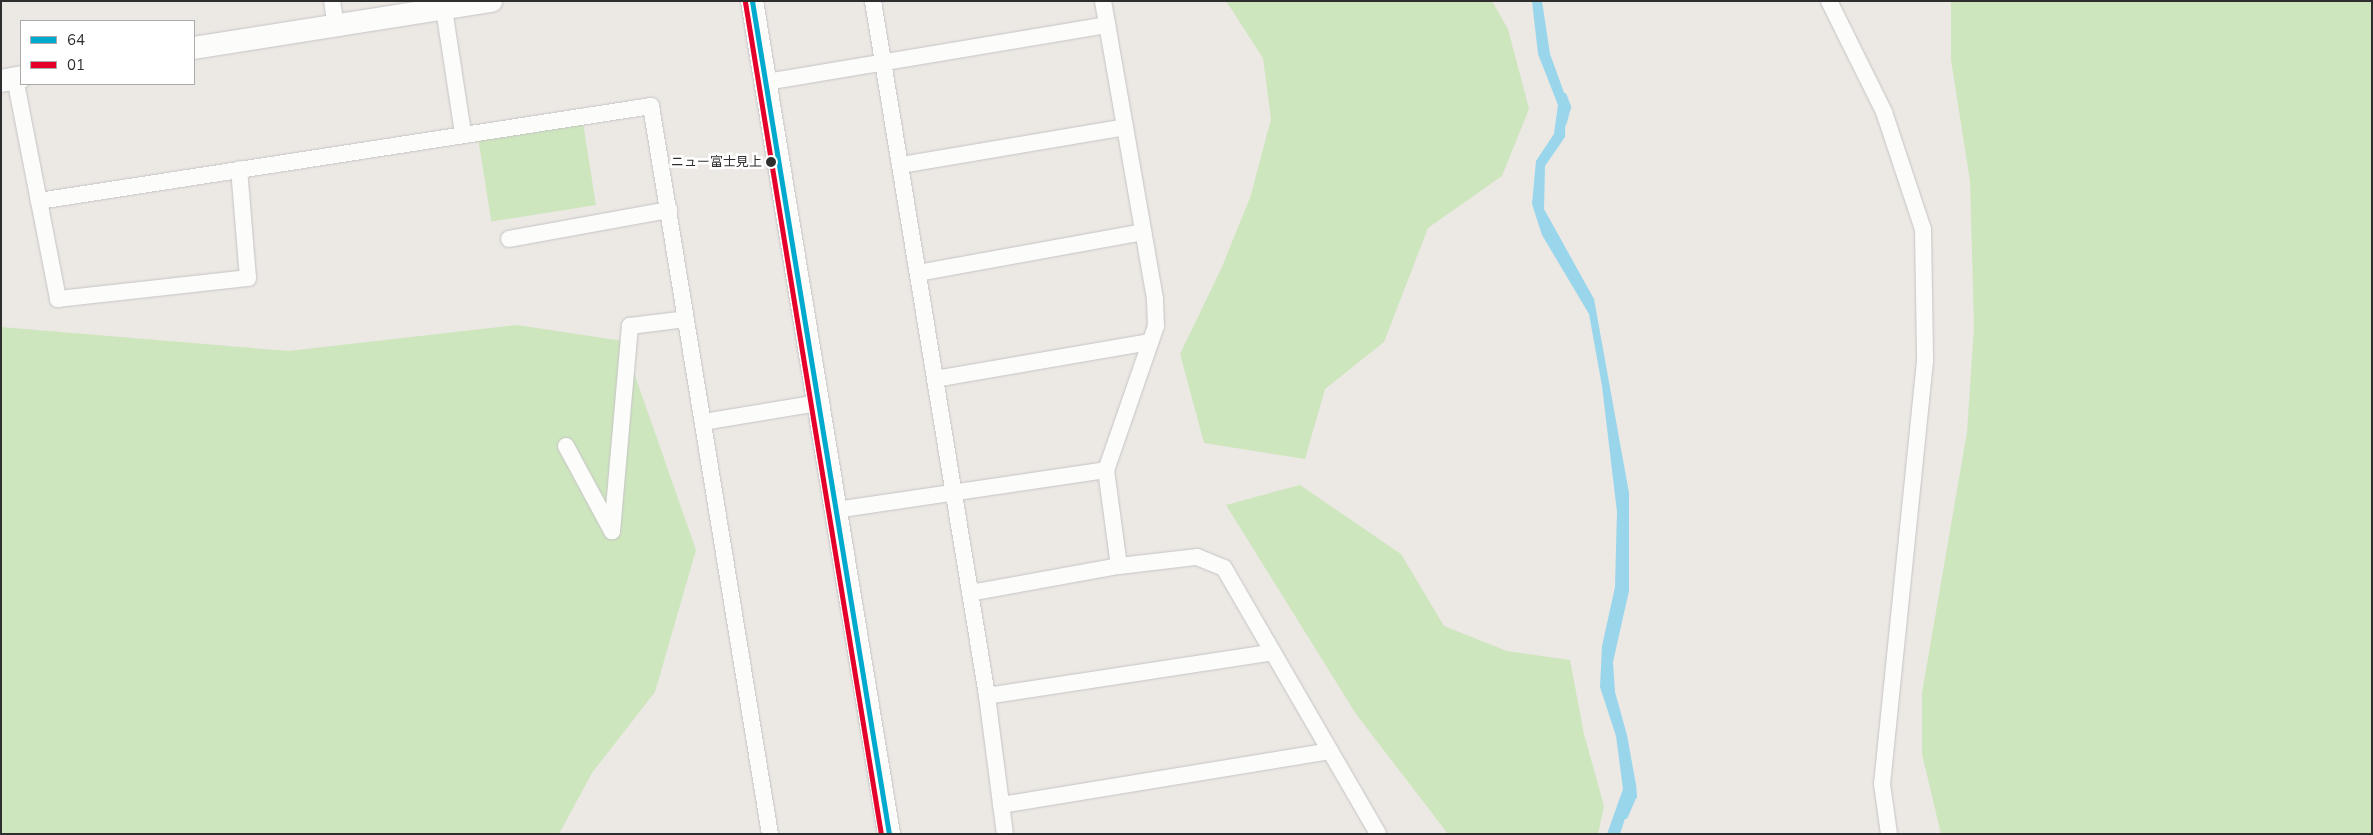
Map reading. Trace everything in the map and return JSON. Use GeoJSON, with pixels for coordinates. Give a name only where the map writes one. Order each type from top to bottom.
{"type":"FeatureCollection","features":[{"type":"Feature","properties":{"kind":"street"},"geometry":{"type":"LineString","coordinates":[[332,1],[336,26]]}},
{"type":"Feature","properties":{"kind":"street"},"geometry":{"type":"LineString","coordinates":[[195,48],[491,1]]}},
{"type":"Feature","properties":{"kind":"street"},"geometry":{"type":"LineString","coordinates":[[752,1],[889,834]]}},
{"type":"Feature","properties":{"kind":"street"},"geometry":{"type":"LineString","coordinates":[[873,1],[987,696],[1005,834]]}},
{"type":"Feature","properties":{"kind":"street"},"geometry":{"type":"LineString","coordinates":[[1104,1],[1155,299],[1156,326],[1106,470],[1119,566]]}},
{"type":"Feature","properties":{"kind":"street"},"geometry":{"type":"LineString","coordinates":[[1829,1],[1884,112],[1923,228],[1925,361],[1882,784],[1888,834]]}},
{"type":"Feature","properties":{"kind":"street"},"geometry":{"type":"LineString","coordinates":[[444,9],[463,133]]}},
{"type":"Feature","properties":{"kind":"street"},"geometry":{"type":"LineString","coordinates":[[766,82],[1108,25]]}},
{"type":"Feature","properties":{"kind":"street"},"geometry":{"type":"LineString","coordinates":[[12,79],[58,299],[248,278],[239,169]]}},
{"type":"Feature","properties":{"kind":"street"},"geometry":{"type":"LineString","coordinates":[[39,201],[463,133],[651,106],[770,834]]}},
{"type":"Feature","properties":{"kind":"street"},"geometry":{"type":"LineString","coordinates":[[901,165],[1125,127]]}},
{"type":"Feature","properties":{"kind":"street"},"geometry":{"type":"LineString","coordinates":[[509,239],[668,210]]}},
{"type":"Feature","properties":{"kind":"street"},"geometry":{"type":"LineString","coordinates":[[918,273],[1143,232]]}},
{"type":"Feature","properties":{"kind":"street"},"geometry":{"type":"LineString","coordinates":[[566,446],[612,532],[630,326],[686,319]]}},
{"type":"Feature","properties":{"kind":"street"},"geometry":{"type":"LineString","coordinates":[[935,379],[1150,342]]}},
{"type":"Feature","properties":{"kind":"street"},"geometry":{"type":"LineString","coordinates":[[703,422],[818,403]]}},
{"type":"Feature","properties":{"kind":"street"},"geometry":{"type":"LineString","coordinates":[[836,510],[1106,470]]}},
{"type":"Feature","properties":{"kind":"street"},"geometry":{"type":"LineString","coordinates":[[970,593],[1119,566],[1197,557],[1224,568],[1378,834]]}},
{"type":"Feature","properties":{"kind":"street"},"geometry":{"type":"LineString","coordinates":[[987,696],[1273,652]]}},
{"type":"Feature","properties":{"kind":"street"},"geometry":{"type":"LineString","coordinates":[[1001,805],[1330,751]]}},
{"type":"Feature","properties":{"kind":"green space"},"geometry":{"type":"Polygon","coordinates":[[[1226,1],[1492,1],[1508,29],[1529,109],[1502,176],[1428,228],[1384,342],[1325,389],[1305,459],[1204,443],[1180,354],[1221,269],[1250,198],[1271,119],[1263,58],[1226,1]]]}},
{"type":"Feature","properties":{"kind":"green space"},"geometry":{"type":"Polygon","coordinates":[[[1951,1],[2372,1],[2372,834],[1941,834],[1922,754],[1922,693],[1967,432],[1974,326],[1970,181],[1951,60],[1951,1]]]}},
{"type":"Feature","properties":{"kind":"green space"},"geometry":{"type":"Polygon","coordinates":[[[583,123],[596,205],[491,222],[478,140],[583,123]]]}},
{"type":"Feature","properties":{"kind":"green space"},"geometry":{"type":"Polygon","coordinates":[[[517,325],[623,341],[696,550],[655,692],[592,773],[559,834],[1,834],[1,327],[288,351],[517,325]]]}},
{"type":"Feature","properties":{"kind":"green space"},"geometry":{"type":"Polygon","coordinates":[[[1300,485],[1401,554],[1444,626],[1507,651],[1570,660],[1584,734],[1604,806],[1598,834],[1448,834],[1356,714],[1226,505],[1300,485]]]}},
{"type":"Feature","properties":{"kind":"water"},"geometry":{"type":"Polygon","coordinates":[[[1532,1],[1542,1],[1550,54],[1566,98],[1565,137],[1545,166],[1544,209],[1594,299],[1629,493],[1629,591],[1613,662],[1615,692],[1627,735],[1636,785],[1620,834],[1607,834],[1623,789],[1616,736],[1600,687],[1602,646],[1615,587],[1617,512],[1602,386],[1589,314],[1542,235],[1532,204],[1536,161],[1554,134],[1558,105],[1538,54],[1532,1]]]}},
{"type":"Feature","properties":{"kind":"waterway"},"geometry":{"type":"LineString","coordinates":[[1564,96],[1568,107],[1564,122]]}},
{"type":"Feature","properties":{"kind":"waterway"},"geometry":{"type":"LineString","coordinates":[[1625,816],[1634,796],[1633,785]]}},
{"type":"Feature","properties":{"kind":"transit line","name":"64"},"geometry":{"type":"LineString","coordinates":[[752,1],[889,834]]}},
{"type":"Feature","properties":{"kind":"transit line","name":"01"},"geometry":{"type":"LineString","coordinates":[[745,2],[881,834]]}},
{"type":"Feature","properties":{"kind":"place","name":"ニュー富士見上"},"geometry":{"type":"Point","coordinates":[771,162]}}]}
